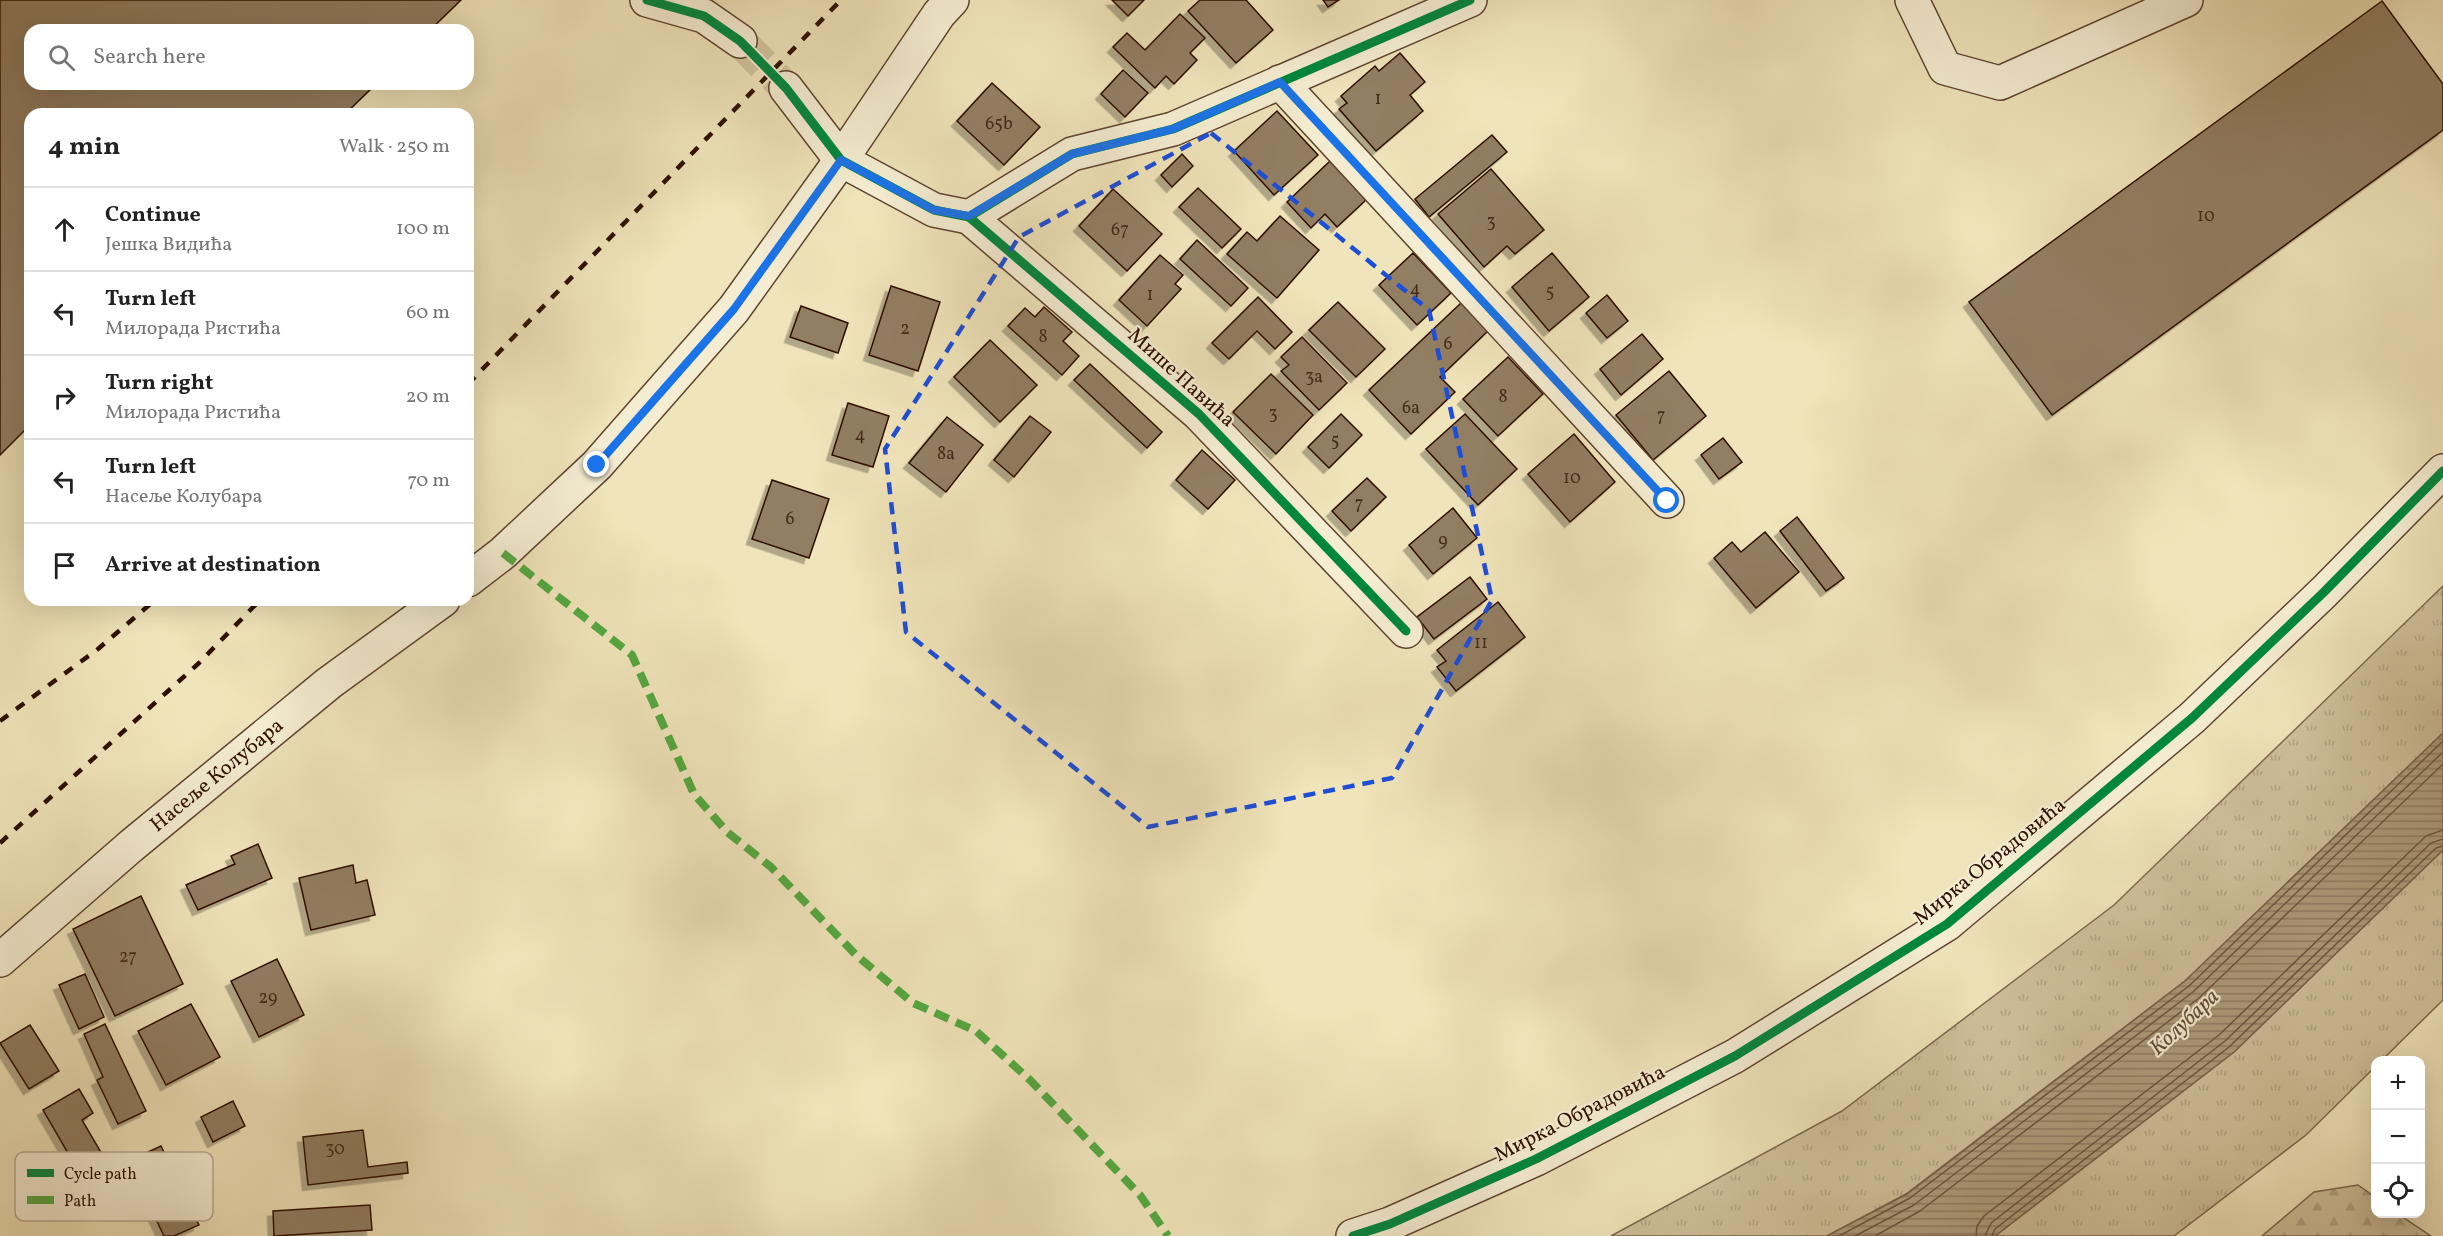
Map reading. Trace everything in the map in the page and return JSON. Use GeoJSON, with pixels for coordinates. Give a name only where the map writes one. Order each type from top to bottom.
{"type":"FeatureCollection","features":[{"type":"Feature","properties":{"kind":"street"},"geometry":{"type":"LineString","coordinates":[[647,0],[694,6],[704,16],[740,41]]}},
{"type":"Feature","properties":{"kind":"street"},"geometry":{"type":"LineString","coordinates":[[474,576],[503,554],[597,465],[734,309],[841,160],[939,14],[952,0]]}},
{"type":"Feature","properties":{"kind":"street"},"geometry":{"type":"LineString","coordinates":[[786,88],[841,160],[934,210],[969,216],[1072,154],[1173,129],[1470,0]]}},
{"type":"Feature","properties":{"kind":"street"},"geometry":{"type":"LineString","coordinates":[[1912,0],[1945,68],[2000,83],[2186,0]]}},
{"type":"Feature","properties":{"kind":"street"},"geometry":{"type":"LineString","coordinates":[[1280,82],[1667,501]]}},
{"type":"Feature","properties":{"kind":"street","name":"Мише Павића"},"geometry":{"type":"LineString","coordinates":[[969,216],[1199,414],[1406,631]]}},
{"type":"Feature","properties":{"kind":"street","name":"Мирка Обрадовића"},"geometry":{"type":"LineString","coordinates":[[1353,1236],[1389,1224],[1536,1159],[1735,1056],[1947,924],[2192,718],[2324,592],[2443,471]]}},
{"type":"Feature","properties":{"kind":"street","name":"Насеље Колубара"},"geometry":{"type":"LineString","coordinates":[[0,960],[131,846],[329,683],[435,606]]}},
{"type":"Feature","properties":{"kind":"highlighted area"},"geometry":{"type":"Polygon","coordinates":[[[1211,133],[1429,310],[1492,600],[1392,778],[1148,827],[906,632],[885,449],[1019,237],[1211,133]]]}},
{"type":"Feature","properties":{"kind":"green space"},"geometry":{"type":"Polygon","coordinates":[[[2443,586],[2443,733],[2185,981],[1906,1194],[1827,1236],[1611,1236],[1842,1111],[2114,905],[2443,586]]]}},
{"type":"Feature","properties":{"kind":"green space"},"geometry":{"type":"Polygon","coordinates":[[[2443,850],[2443,1000],[2386,1056],[2371,1056],[2371,1071],[2306,1135],[2174,1236],[1995,1236],[2234,1052],[2443,850]]]}},
{"type":"Feature","properties":{"kind":"green space"},"geometry":{"type":"Polygon","coordinates":[[[2358,1185],[2371,1194],[2371,1218],[2404,1218],[2431,1236],[2262,1236],[2314,1192],[2358,1185]]]}},
{"type":"Feature","properties":{"kind":"water","name":"Колубара"},"geometry":{"type":"Polygon","coordinates":[[[2443,733],[2443,850],[2234,1052],[1995,1236],[1827,1236],[1907,1194],[2185,981],[2443,733]]]}},
{"type":"Feature","properties":{"kind":"building"},"geometry":{"type":"Polygon","coordinates":[[[0,0],[461,0],[436,24],[24,24],[24,90],[370,90],[351,108],[24,108],[24,431],[0,455],[0,0]]]}},
{"type":"Feature","properties":{"kind":"building"},"geometry":{"type":"Polygon","coordinates":[[[1112,0],[1144,0],[1128,16],[1112,0]]]}},
{"type":"Feature","properties":{"kind":"building"},"geometry":{"type":"Polygon","coordinates":[[[1200,0],[1246,0],[1273,30],[1236,63],[1188,11],[1200,0]]]}},
{"type":"Feature","properties":{"kind":"building"},"geometry":{"type":"Polygon","coordinates":[[[1323,0],[1339,0],[1328,7],[1323,0]]]}},
{"type":"Feature","properties":{"kind":"building"},"geometry":{"type":"Polygon","coordinates":[[[2382,1],[2443,84],[2443,130],[2052,415],[1969,302],[2382,1]]]}},
{"type":"Feature","properties":{"kind":"building"},"geometry":{"type":"Polygon","coordinates":[[[1180,14],[1205,38],[1190,53],[1197,60],[1174,84],[1166,76],[1155,88],[1113,47],[1127,33],[1145,50],[1180,14]]]}},
{"type":"Feature","properties":{"kind":"building"},"geometry":{"type":"Polygon","coordinates":[[[1400,53],[1425,82],[1410,95],[1423,111],[1376,151],[1339,109],[1347,103],[1341,96],[1375,66],[1379,71],[1400,53]]]}},
{"type":"Feature","properties":{"kind":"building"},"geometry":{"type":"Polygon","coordinates":[[[1123,70],[1148,93],[1125,117],[1101,94],[1123,70]]]}},
{"type":"Feature","properties":{"kind":"building"},"geometry":{"type":"Polygon","coordinates":[[[992,83],[1040,127],[1004,165],[957,121],[992,83]]]}},
{"type":"Feature","properties":{"kind":"building"},"geometry":{"type":"Polygon","coordinates":[[[1277,111],[1318,155],[1274,195],[1234,151],[1277,111]]]}},
{"type":"Feature","properties":{"kind":"building"},"geometry":{"type":"Polygon","coordinates":[[[1492,135],[1507,152],[1429,217],[1415,199],[1492,135]]]}},
{"type":"Feature","properties":{"kind":"building"},"geometry":{"type":"Polygon","coordinates":[[[1182,154],[1193,166],[1172,187],[1161,175],[1182,154]]]}},
{"type":"Feature","properties":{"kind":"building"},"geometry":{"type":"Polygon","coordinates":[[[1330,161],[1367,199],[1337,227],[1325,214],[1311,228],[1287,202],[1330,161]]]}},
{"type":"Feature","properties":{"kind":"building"},"geometry":{"type":"Polygon","coordinates":[[[1491,169],[1544,230],[1515,254],[1507,246],[1484,267],[1438,214],[1491,169]]]}},
{"type":"Feature","properties":{"kind":"building"},"geometry":{"type":"Polygon","coordinates":[[[1198,188],[1241,229],[1222,248],[1179,207],[1198,188]]]}},
{"type":"Feature","properties":{"kind":"building"},"geometry":{"type":"Polygon","coordinates":[[[1113,189],[1162,234],[1127,271],[1079,226],[1113,189]]]}},
{"type":"Feature","properties":{"kind":"building"},"geometry":{"type":"Polygon","coordinates":[[[1280,216],[1319,250],[1277,298],[1227,254],[1247,232],[1257,241],[1280,216]]]}},
{"type":"Feature","properties":{"kind":"building"},"geometry":{"type":"Polygon","coordinates":[[[1197,240],[1248,288],[1231,306],[1180,259],[1197,240]]]}},
{"type":"Feature","properties":{"kind":"building"},"geometry":{"type":"Polygon","coordinates":[[[1413,253],[1451,293],[1417,325],[1379,285],[1413,253]]]}},
{"type":"Feature","properties":{"kind":"building"},"geometry":{"type":"Polygon","coordinates":[[[1552,253],[1589,297],[1549,331],[1512,287],[1552,253]]]}},
{"type":"Feature","properties":{"kind":"building"},"geometry":{"type":"Polygon","coordinates":[[[1160,255],[1183,275],[1175,284],[1181,289],[1147,326],[1119,300],[1160,255]]]}},
{"type":"Feature","properties":{"kind":"building"},"geometry":{"type":"Polygon","coordinates":[[[891,286],[940,302],[918,371],[869,355],[891,286]]]}},
{"type":"Feature","properties":{"kind":"building"},"geometry":{"type":"Polygon","coordinates":[[[1607,295],[1628,321],[1607,338],[1586,313],[1607,295]]]}},
{"type":"Feature","properties":{"kind":"building"},"geometry":{"type":"Polygon","coordinates":[[[1258,297],[1292,332],[1275,349],[1257,331],[1229,359],[1212,343],[1258,297]]]}},
{"type":"Feature","properties":{"kind":"building"},"geometry":{"type":"Polygon","coordinates":[[[1338,302],[1385,349],[1356,377],[1309,330],[1338,302]]]}},
{"type":"Feature","properties":{"kind":"building"},"geometry":{"type":"Polygon","coordinates":[[[1461,303],[1488,331],[1440,377],[1455,392],[1411,434],[1369,390],[1461,303]]]}},
{"type":"Feature","properties":{"kind":"building"},"geometry":{"type":"Polygon","coordinates":[[[801,306],[848,323],[838,353],[790,337],[801,306]]]}},
{"type":"Feature","properties":{"kind":"building"},"geometry":{"type":"Polygon","coordinates":[[[1044,307],[1072,332],[1063,341],[1079,356],[1062,375],[1008,326],[1025,308],[1035,317],[1044,307]]]}},
{"type":"Feature","properties":{"kind":"building"},"geometry":{"type":"Polygon","coordinates":[[[1642,334],[1663,359],[1621,395],[1600,369],[1642,334]]]}},
{"type":"Feature","properties":{"kind":"building"},"geometry":{"type":"Polygon","coordinates":[[[1302,337],[1347,383],[1319,410],[1281,371],[1289,365],[1281,357],[1302,337]]]}},
{"type":"Feature","properties":{"kind":"building"},"geometry":{"type":"Polygon","coordinates":[[[990,340],[1037,385],[1000,422],[954,377],[990,340]]]}},
{"type":"Feature","properties":{"kind":"building"},"geometry":{"type":"Polygon","coordinates":[[[1508,357],[1543,394],[1498,436],[1463,399],[1508,357]]]}},
{"type":"Feature","properties":{"kind":"building"},"geometry":{"type":"Polygon","coordinates":[[[1090,364],[1162,432],[1147,448],[1074,380],[1090,364]]]}},
{"type":"Feature","properties":{"kind":"building"},"geometry":{"type":"Polygon","coordinates":[[[1669,371],[1706,416],[1653,460],[1616,415],[1669,371]]]}},
{"type":"Feature","properties":{"kind":"building"},"geometry":{"type":"Polygon","coordinates":[[[1271,374],[1313,415],[1276,454],[1233,412],[1271,374]]]}},
{"type":"Feature","properties":{"kind":"building"},"geometry":{"type":"Polygon","coordinates":[[[848,403],[889,416],[873,467],[832,455],[848,403]]]}},
{"type":"Feature","properties":{"kind":"building"},"geometry":{"type":"Polygon","coordinates":[[[1341,414],[1362,435],[1329,468],[1308,447],[1341,414]]]}},
{"type":"Feature","properties":{"kind":"building"},"geometry":{"type":"Polygon","coordinates":[[[1465,414],[1517,469],[1478,505],[1426,449],[1465,414]]]}},
{"type":"Feature","properties":{"kind":"building"},"geometry":{"type":"Polygon","coordinates":[[[1030,416],[1051,432],[1014,477],[994,460],[1030,416]]]}},
{"type":"Feature","properties":{"kind":"building"},"geometry":{"type":"Polygon","coordinates":[[[947,417],[983,445],[946,492],[909,463],[947,417]]]}},
{"type":"Feature","properties":{"kind":"building"},"geometry":{"type":"Polygon","coordinates":[[[1574,434],[1615,482],[1570,522],[1528,474],[1574,434]]]}},
{"type":"Feature","properties":{"kind":"building"},"geometry":{"type":"Polygon","coordinates":[[[1723,438],[1742,462],[1719,479],[1701,455],[1723,438]]]}},
{"type":"Feature","properties":{"kind":"building"},"geometry":{"type":"Polygon","coordinates":[[[1202,450],[1235,480],[1208,509],[1176,480],[1202,450]]]}},
{"type":"Feature","properties":{"kind":"building"},"geometry":{"type":"Polygon","coordinates":[[[1367,478],[1386,497],[1351,531],[1332,511],[1367,478]]]}},
{"type":"Feature","properties":{"kind":"building"},"geometry":{"type":"Polygon","coordinates":[[[772,480],[829,499],[809,558],[752,539],[772,480]]]}},
{"type":"Feature","properties":{"kind":"building"},"geometry":{"type":"Polygon","coordinates":[[[1453,508],[1477,538],[1433,574],[1409,545],[1453,508]]]}},
{"type":"Feature","properties":{"kind":"building"},"geometry":{"type":"Polygon","coordinates":[[[1797,517],[1844,578],[1826,591],[1780,531],[1797,517]]]}},
{"type":"Feature","properties":{"kind":"building"},"geometry":{"type":"Polygon","coordinates":[[[1765,532],[1799,572],[1756,608],[1714,558],[1732,542],[1741,552],[1765,532]]]}},
{"type":"Feature","properties":{"kind":"building"},"geometry":{"type":"Polygon","coordinates":[[[1470,577],[1487,599],[1434,639],[1417,617],[1470,577]]]}},
{"type":"Feature","properties":{"kind":"building"},"geometry":{"type":"Polygon","coordinates":[[[1498,602],[1525,637],[1456,691],[1437,667],[1446,661],[1437,650],[1498,602]]]}},
{"type":"Feature","properties":{"kind":"building"},"geometry":{"type":"Polygon","coordinates":[[[258,844],[272,878],[198,910],[186,885],[235,864],[231,856],[258,844]]]}},
{"type":"Feature","properties":{"kind":"building"},"geometry":{"type":"Polygon","coordinates":[[[353,865],[356,883],[367,880],[375,915],[311,930],[299,878],[353,865]]]}},
{"type":"Feature","properties":{"kind":"building"},"geometry":{"type":"Polygon","coordinates":[[[141,896],[183,984],[115,1016],[73,929],[141,896]]]}},
{"type":"Feature","properties":{"kind":"building"},"geometry":{"type":"Polygon","coordinates":[[[277,959],[304,1015],[259,1037],[231,981],[277,959]]]}},
{"type":"Feature","properties":{"kind":"building"},"geometry":{"type":"Polygon","coordinates":[[[85,974],[104,1017],[79,1029],[59,985],[85,974]]]}},
{"type":"Feature","properties":{"kind":"building"},"geometry":{"type":"Polygon","coordinates":[[[191,1004],[220,1057],[166,1085],[138,1031],[191,1004]]]}},
{"type":"Feature","properties":{"kind":"building"},"geometry":{"type":"Polygon","coordinates":[[[105,1024],[146,1111],[118,1124],[97,1080],[103,1077],[84,1034],[105,1024]]]}},
{"type":"Feature","properties":{"kind":"building"},"geometry":{"type":"Polygon","coordinates":[[[30,1025],[59,1071],[29,1089],[0,1043],[30,1025]]]}},
{"type":"Feature","properties":{"kind":"building"},"geometry":{"type":"Polygon","coordinates":[[[79,1089],[93,1113],[82,1120],[101,1152],[67,1152],[43,1110],[79,1089]]]}},
{"type":"Feature","properties":{"kind":"building"},"geometry":{"type":"Polygon","coordinates":[[[233,1101],[245,1126],[213,1142],[201,1117],[233,1101]]]}},
{"type":"Feature","properties":{"kind":"building"},"geometry":{"type":"Polygon","coordinates":[[[363,1130],[368,1167],[407,1162],[408,1173],[308,1185],[303,1137],[363,1130]]]}},
{"type":"Feature","properties":{"kind":"building"},"geometry":{"type":"Polygon","coordinates":[[[161,1146],[164,1152],[148,1152],[161,1146]]]}},
{"type":"Feature","properties":{"kind":"building"},"geometry":{"type":"Polygon","coordinates":[[[370,1205],[372,1230],[274,1236],[273,1211],[370,1205]]]}},
{"type":"Feature","properties":{"kind":"building"},"geometry":{"type":"Polygon","coordinates":[[[157,1221],[197,1221],[199,1225],[174,1236],[164,1236],[157,1221]]]}},
{"type":"Feature","properties":{"kind":"tunnel"},"geometry":{"type":"LineString","coordinates":[[740,41],[786,88]]}},
{"type":"Feature","properties":{"kind":"railway"},"geometry":{"type":"LineString","coordinates":[[474,378],[841,0]]}},
{"type":"Feature","properties":{"kind":"railway"},"geometry":{"type":"LineString","coordinates":[[0,721],[98,649],[148,606]]}},
{"type":"Feature","properties":{"kind":"railway"},"geometry":{"type":"LineString","coordinates":[[0,843],[199,663],[254,606]]}},
{"type":"Feature","properties":{"kind":"marked path"},"geometry":{"type":"LineString","coordinates":[[503,553],[632,655],[694,794],[727,832],[771,867],[856,955],[913,1003],[976,1031],[1030,1080],[1140,1195],[1168,1236]]}},
{"type":"Feature","properties":{"kind":"cycle path"},"geometry":{"type":"LineString","coordinates":[[647,0],[704,16],[740,41],[786,88],[841,160],[934,210],[969,217],[1072,154],[1173,129],[1470,0]]}},
{"type":"Feature","properties":{"kind":"cycle path"},"geometry":{"type":"LineString","coordinates":[[969,217],[1199,414],[1406,631]]}},
{"type":"Feature","properties":{"kind":"cycle path"},"geometry":{"type":"LineString","coordinates":[[1353,1236],[1390,1224],[1536,1159],[1735,1056],[1947,924],[2192,718],[2324,592],[2443,471]]}},
{"type":"Feature","properties":{"kind":"route"},"geometry":{"type":"LineString","coordinates":[[597,465],[734,309],[841,160],[934,210],[969,216],[1072,154],[1173,129],[1280,82],[1667,501]]}}]}
